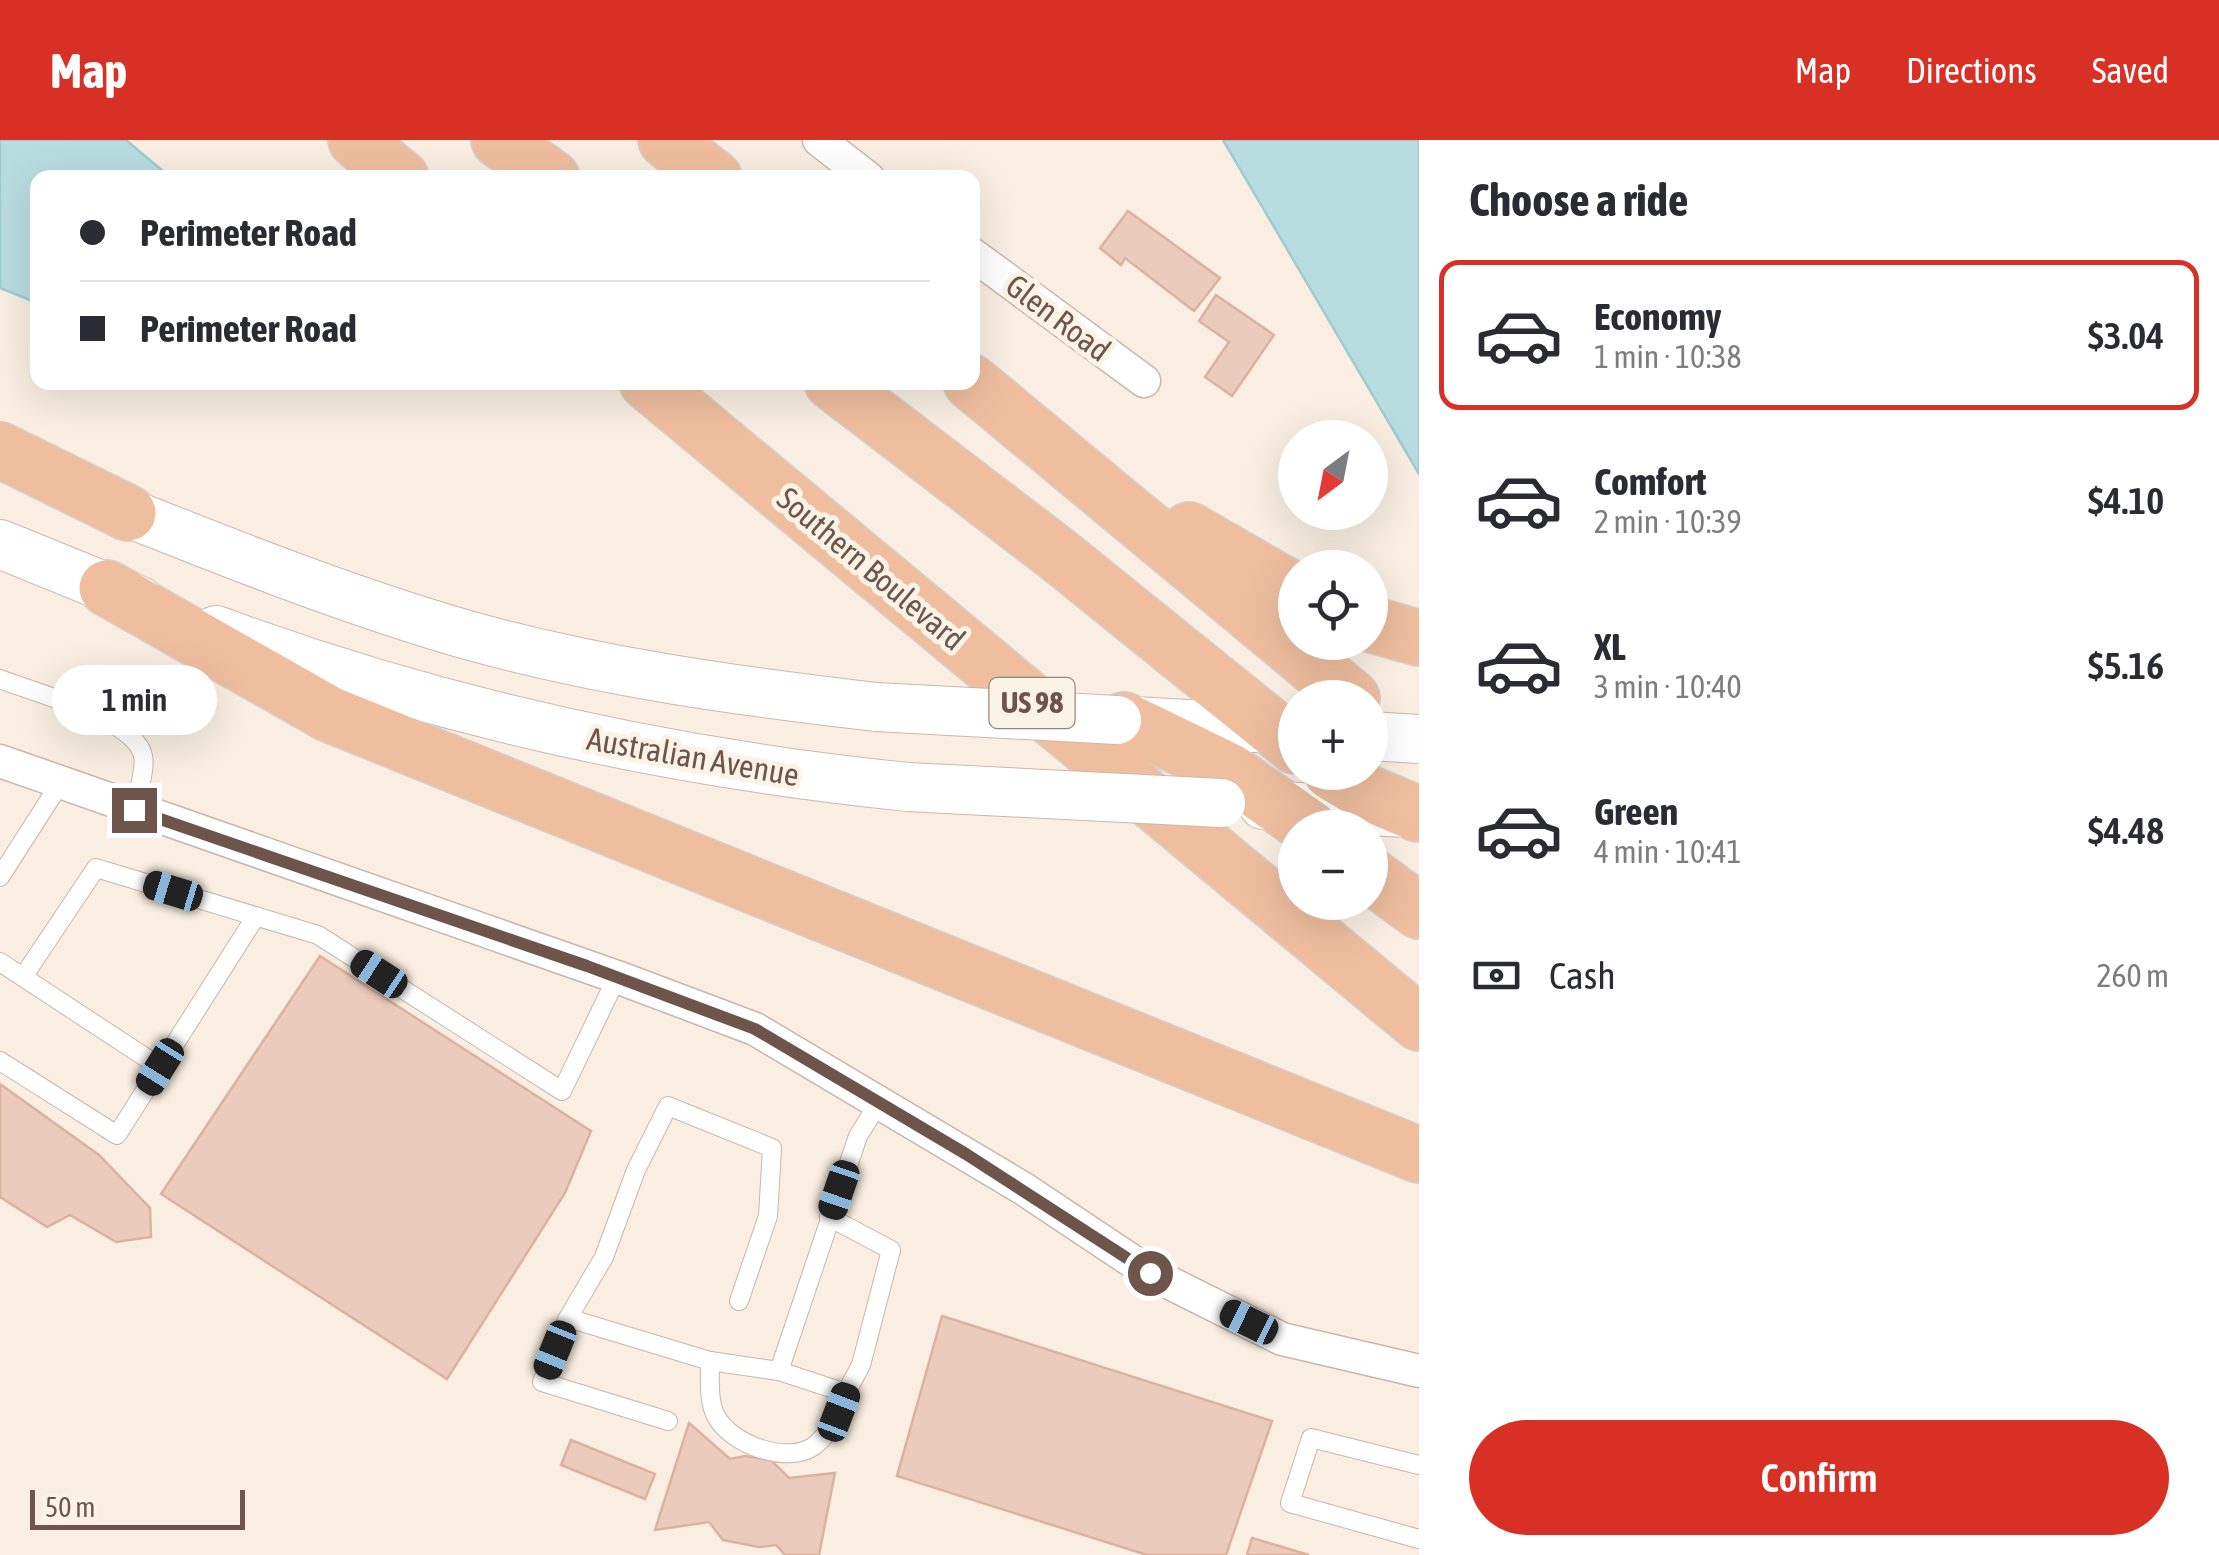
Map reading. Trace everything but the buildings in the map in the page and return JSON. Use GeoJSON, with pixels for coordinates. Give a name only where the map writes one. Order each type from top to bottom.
{"type":"FeatureCollection","features":[{"type":"Feature","properties":{"kind":"highway"},"geometry":{"type":"LineString","coordinates":[[356,140],[392,170]]}},
{"type":"Feature","properties":{"kind":"highway"},"geometry":{"type":"LineString","coordinates":[[499,140],[541,170]]}},
{"type":"Feature","properties":{"kind":"highway"},"geometry":{"type":"LineString","coordinates":[[666,140],[704,170]]}},
{"type":"Feature","properties":{"kind":"highway"},"geometry":{"type":"LineString","coordinates":[[980,389],[1330,680]]}},
{"type":"Feature","properties":{"kind":"highway","name":"Southern Boulevard"},"geometry":{"type":"LineString","coordinates":[[657,390],[1419,1023]]}},
{"type":"Feature","properties":{"kind":"highway"},"geometry":{"type":"LineString","coordinates":[[842,390],[1278,727]]}},
{"type":"Feature","properties":{"kind":"highway"},"geometry":{"type":"LineString","coordinates":[[0,450],[128,513]]}},
{"type":"Feature","properties":{"kind":"highway"},"geometry":{"type":"LineString","coordinates":[[1064,457],[1278,581]]}},
{"type":"Feature","properties":{"kind":"highway"},"geometry":{"type":"LineString","coordinates":[[106,588],[329,714],[1419,1156]]}},
{"type":"Feature","properties":{"kind":"highway"},"geometry":{"type":"LineString","coordinates":[[1388,629],[1419,638]]}},
{"type":"Feature","properties":{"kind":"highway"},"geometry":{"type":"LineString","coordinates":[[1121,720],[1206,758],[1285,810]]}},
{"type":"Feature","properties":{"kind":"highway"},"geometry":{"type":"LineString","coordinates":[[1388,726],[1419,751]]}},
{"type":"Feature","properties":{"kind":"highway"},"geometry":{"type":"LineString","coordinates":[[1361,790],[1418,814]]}},
{"type":"Feature","properties":{"kind":"highway"},"geometry":{"type":"LineString","coordinates":[[1388,888],[1419,911]]}},
{"type":"Feature","properties":{"kind":"main road"},"geometry":{"type":"LineString","coordinates":[[0,462],[328,591],[465,634],[711,688],[876,707],[1121,720],[1278,734]]}},
{"type":"Feature","properties":{"kind":"main road","name":"Australian Avenue"},"geometry":{"type":"LineString","coordinates":[[0,544],[321,668],[506,721],[679,758],[908,787],[1221,803],[1278,814]]}},
{"type":"Feature","properties":{"kind":"main road"},"geometry":{"type":"LineString","coordinates":[[1388,737],[1419,739]]}},
{"type":"Feature","properties":{"kind":"main road","name":"Australian Avenue"},"geometry":{"type":"LineString","coordinates":[[1388,815],[1418,814]]}},
{"type":"Feature","properties":{"kind":"street"},"geometry":{"type":"LineString","coordinates":[[818,140],[857,170]]}},
{"type":"Feature","properties":{"kind":"street","name":"Glen Road"},"geometry":{"type":"LineString","coordinates":[[980,260],[1144,382]]}},
{"type":"Feature","properties":{"kind":"street"},"geometry":{"type":"LineString","coordinates":[[0,761],[755,1029],[880,1100],[1150,1273],[1282,1339],[1419,1371]]}},
{"type":"Feature","properties":{"kind":"lane"},"geometry":{"type":"LineString","coordinates":[[0,679],[118,726],[137,740],[144,759],[134,810]]}},
{"type":"Feature","properties":{"kind":"lane"},"geometry":{"type":"LineString","coordinates":[[0,877],[59,785]]}},
{"type":"Feature","properties":{"kind":"lane"},"geometry":{"type":"LineString","coordinates":[[23,977],[96,868],[318,935],[562,1091],[617,977]]}},
{"type":"Feature","properties":{"kind":"lane"},"geometry":{"type":"LineString","coordinates":[[0,1061],[117,1135],[256,916]]}},
{"type":"Feature","properties":{"kind":"lane"},"geometry":{"type":"LineString","coordinates":[[0,962],[160,1067]]}},
{"type":"Feature","properties":{"kind":"lane"},"geometry":{"type":"LineString","coordinates":[[780,1371],[858,1136],[880,1100]]}},
{"type":"Feature","properties":{"kind":"lane"},"geometry":{"type":"LineString","coordinates":[[668,1421],[542,1382],[568,1318],[604,1256],[636,1170],[668,1106],[772,1148],[768,1216],[739,1302]]}},
{"type":"Feature","properties":{"kind":"lane"},"geometry":{"type":"LineString","coordinates":[[710,1361],[715,1416],[734,1436],[756,1447],[783,1452],[809,1450],[829,1432],[861,1365],[891,1250],[829,1216]]}},
{"type":"Feature","properties":{"kind":"lane"},"geometry":{"type":"LineString","coordinates":[[568,1318],[710,1361],[780,1371],[846,1393]]}},
{"type":"Feature","properties":{"kind":"lane"},"geometry":{"type":"LineString","coordinates":[[1419,1465],[1311,1438],[1290,1503],[1419,1539]]}},
{"type":"Feature","properties":{"kind":"water"},"geometry":{"type":"Polygon","coordinates":[[[0,140],[126,140],[162,170],[30,170],[30,300],[0,288],[0,140]]]}},
{"type":"Feature","properties":{"kind":"water"},"geometry":{"type":"Polygon","coordinates":[[[1223,140],[1419,140],[1419,474],[1223,140]]]}},
{"type":"Feature","properties":{"kind":"route"},"geometry":{"type":"LineString","coordinates":[[134,810],[587,966],[755,1029],[880,1100],[1150,1273]]}}]}
